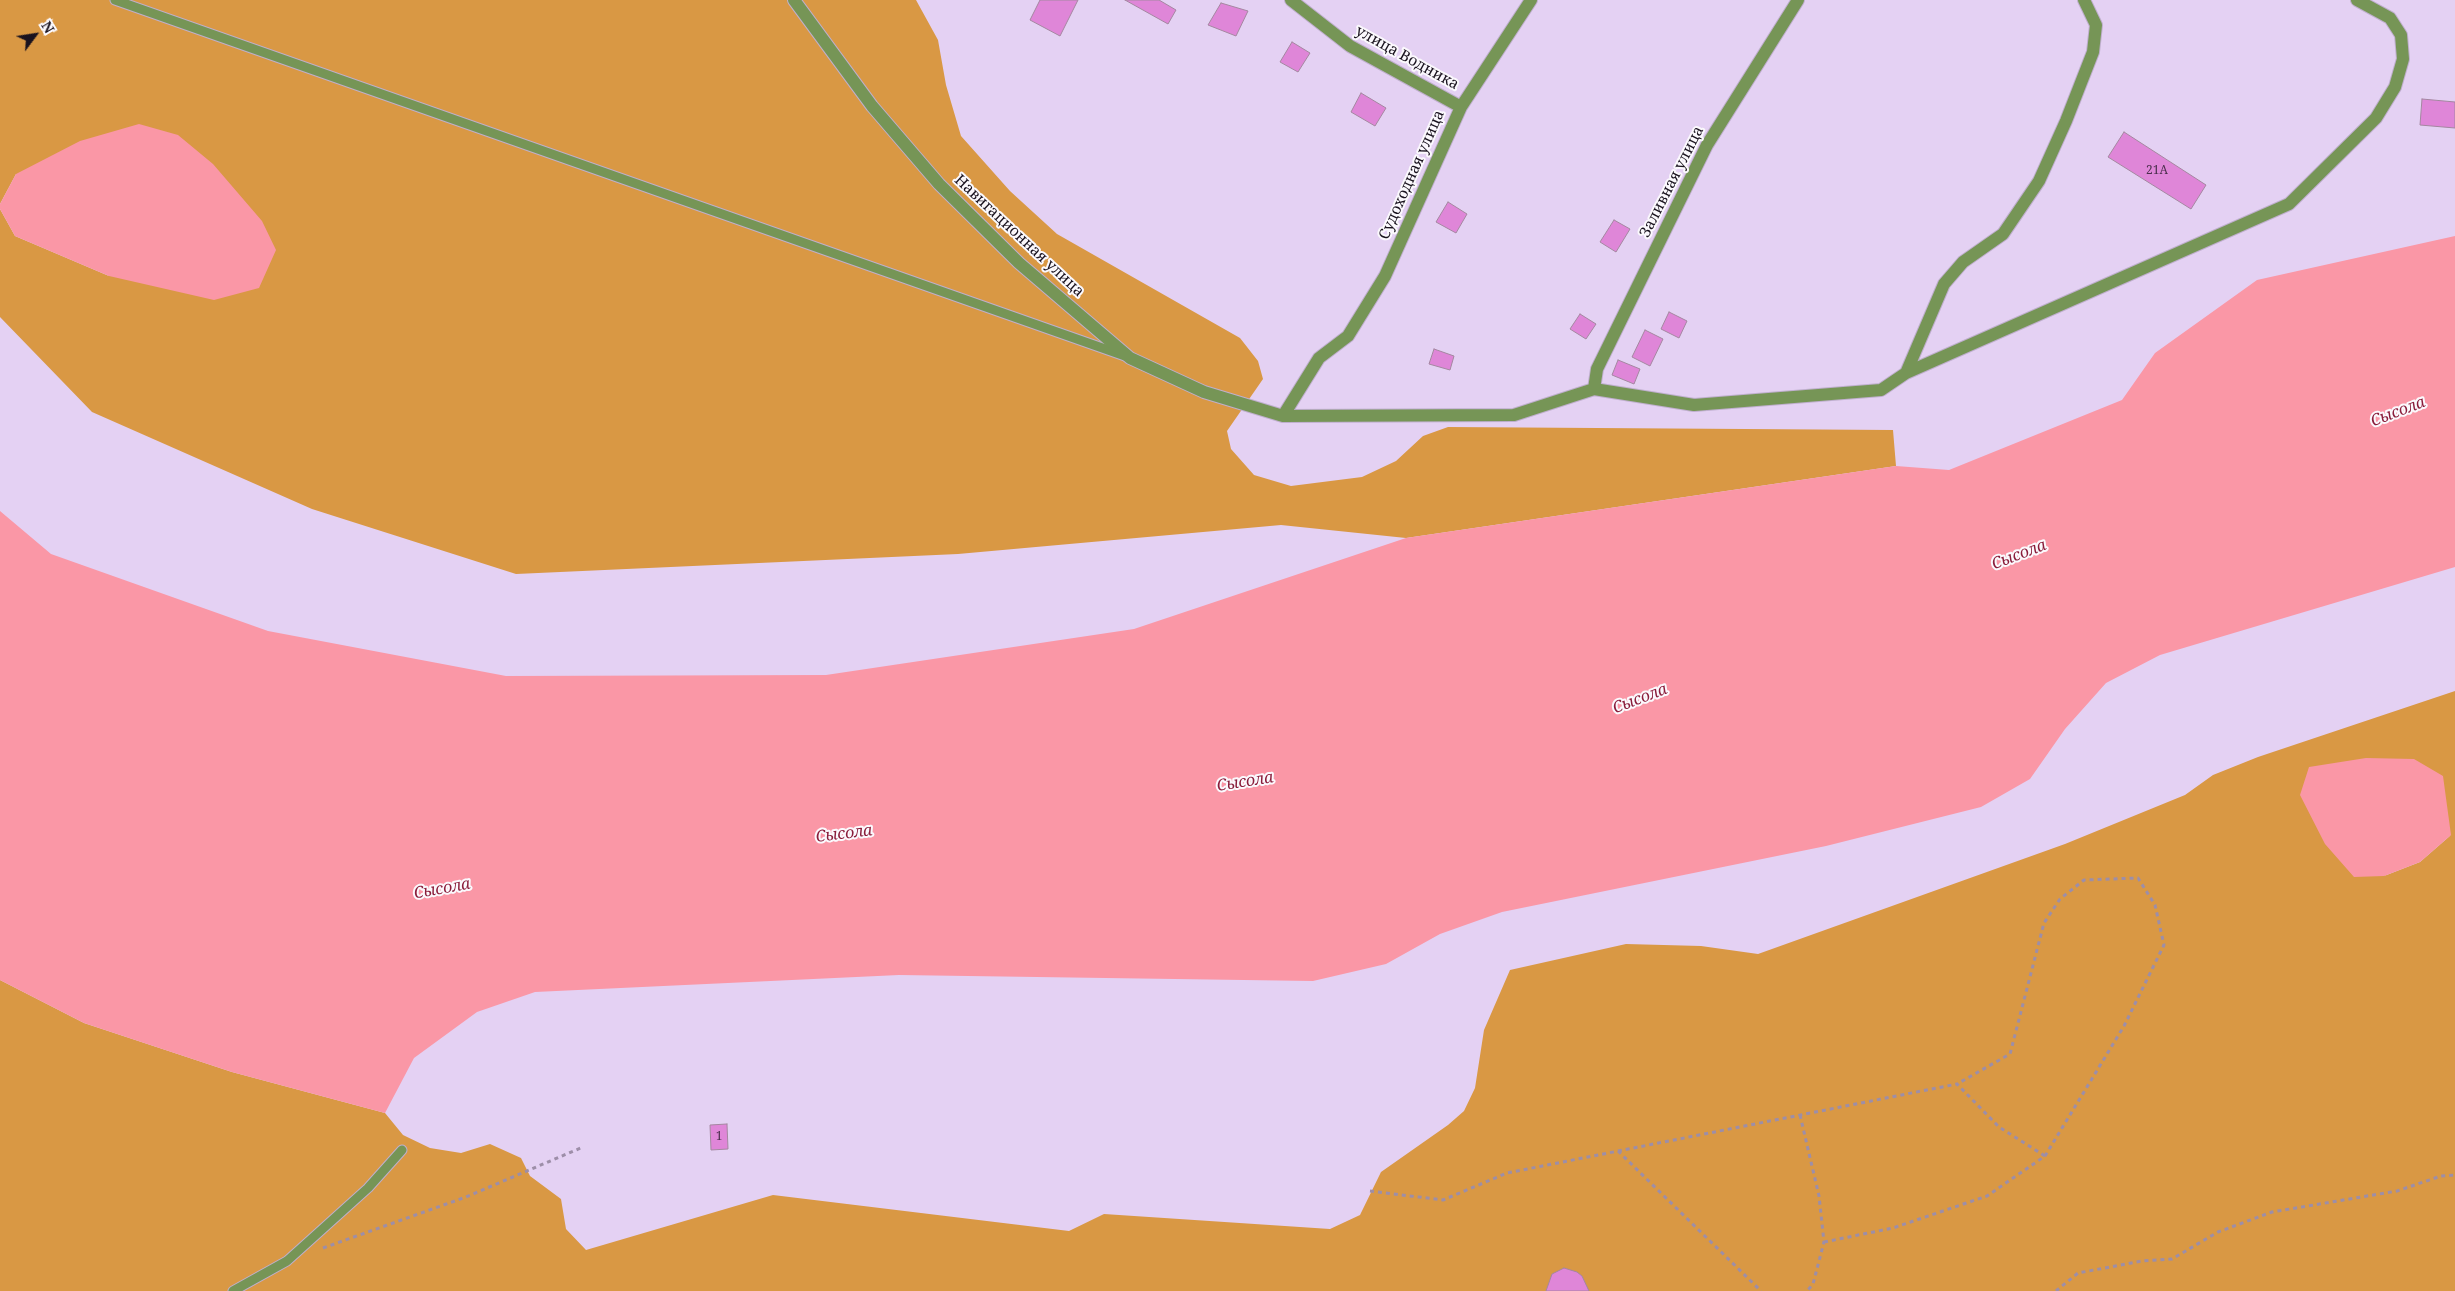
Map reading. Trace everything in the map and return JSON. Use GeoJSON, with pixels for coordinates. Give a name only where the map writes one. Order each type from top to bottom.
{"type":"FeatureCollection","features":[{"type":"Feature","properties":{"kind":"street","name":"Навигационная улица"},"geometry":{"type":"LineString","coordinates":[[794,0],[872,106],[939,184],[1019,263],[1130,358],[1204,392],[1283,416],[1514,415],[1594,389]]}},
{"type":"Feature","properties":{"kind":"street","name":"улица Водника"},"geometry":{"type":"LineString","coordinates":[[1291,0],[1350,46],[1461,106]]}},
{"type":"Feature","properties":{"kind":"street","name":"Судоходная улица"},"geometry":{"type":"LineString","coordinates":[[1283,416],[1319,358],[1348,336],[1385,276],[1461,106],[1531,0]]}},
{"type":"Feature","properties":{"kind":"street","name":"Заливная улица"},"geometry":{"type":"LineString","coordinates":[[1594,389],[1597,369],[1707,145],[1798,0]]}},
{"type":"Feature","properties":{"kind":"street"},"geometry":{"type":"LineString","coordinates":[[1906,374],[1944,284],[1963,262],[2004,234],[2039,181],[2066,121],[2093,52],[2096,25],[2084,0]]}},
{"type":"Feature","properties":{"kind":"street"},"geometry":{"type":"LineString","coordinates":[[1594,389],[1694,406],[1881,390],[1906,374],[2289,204],[2376,118],[2395,87],[2403,59],[2401,35],[2390,18],[2357,0]]}},
{"type":"Feature","properties":{"kind":"lane"},"geometry":{"type":"LineString","coordinates":[[115,0],[1130,358]]}},
{"type":"Feature","properties":{"kind":"lane"},"geometry":{"type":"LineString","coordinates":[[233,1291],[287,1261],[368,1188],[402,1150]]}},
{"type":"Feature","properties":{"kind":"path"},"geometry":{"type":"LineString","coordinates":[[1370,1191],[1442,1200],[1507,1173],[1957,1084],[2010,1054],[2044,923],[2060,899],[2084,880],[2138,878],[2155,905],[2164,945],[2124,1026],[2045,1156],[1987,1196],[1894,1228],[1824,1242]]}},
{"type":"Feature","properties":{"kind":"path"},"geometry":{"type":"LineString","coordinates":[[1957,1084],[1999,1127],[2045,1156]]}},
{"type":"Feature","properties":{"kind":"path"},"geometry":{"type":"LineString","coordinates":[[1800,1115],[1819,1196],[1824,1242],[1813,1284],[1807,1291]]}},
{"type":"Feature","properties":{"kind":"path"},"geometry":{"type":"LineString","coordinates":[[314,1251],[466,1197],[583,1147]]}},
{"type":"Feature","properties":{"kind":"path"},"geometry":{"type":"LineString","coordinates":[[1618,1151],[1762,1291]]}},
{"type":"Feature","properties":{"kind":"path"},"geometry":{"type":"LineString","coordinates":[[2056,1291],[2078,1273],[2142,1261],[2172,1259],[2218,1232],[2272,1212],[2397,1191],[2441,1176],[2455,1175]]}},
{"type":"Feature","properties":{"kind":"shaded area"},"geometry":{"type":"Polygon","coordinates":[[[0,0],[916,0],[938,40],[946,85],[961,136],[1010,191],[1057,234],[1240,338],[1258,361],[1263,379],[1227,431],[1231,449],[1254,475],[1291,486],[1362,477],[1396,461],[1423,436],[1448,427],[1893,430],[1896,466],[1406,538],[1281,525],[958,554],[516,574],[312,509],[92,412],[0,317],[0,209],[15,236],[109,276],[16,174],[0,204],[0,0]]]}},
{"type":"Feature","properties":{"kind":"shaded area"},"geometry":{"type":"Polygon","coordinates":[[[2455,691],[2455,1291],[0,1291],[0,980],[84,1023],[232,1072],[385,1113],[403,1135],[430,1148],[461,1153],[490,1144],[521,1158],[530,1176],[561,1199],[566,1229],[586,1250],[773,1195],[1069,1231],[1104,1214],[1330,1229],[1360,1215],[1381,1172],[1448,1125],[1464,1111],[1475,1088],[1484,1030],[1510,970],[1626,944],[1701,946],[1758,954],[2065,844],[2185,795],[2213,775],[2258,757],[2455,691]],[[2451,835],[2384,876],[2420,862],[2451,835]]]}},
{"type":"Feature","properties":{"kind":"water"},"geometry":{"type":"Polygon","coordinates":[[[139,124],[178,135],[213,164],[262,221],[276,250],[259,288],[214,300],[109,276],[15,236],[0,209],[0,204],[16,174],[80,141],[139,124]]]}},
{"type":"Feature","properties":{"kind":"water","name":"Сысола"},"geometry":{"type":"Polygon","coordinates":[[[2455,236],[2455,567],[2160,655],[2106,683],[2065,729],[2030,779],[1981,807],[1826,846],[1502,912],[1440,934],[1386,964],[1313,981],[899,975],[535,992],[477,1012],[414,1058],[385,1113],[232,1072],[84,1023],[0,980],[0,511],[51,554],[268,631],[506,676],[826,675],[1134,629],[1406,538],[1896,466],[1949,470],[2122,400],[2155,353],[2257,280],[2455,236]]]}},
{"type":"Feature","properties":{"kind":"water"},"geometry":{"type":"Polygon","coordinates":[[[2366,758],[2414,759],[2443,776],[2451,835],[2420,862],[2384,876],[2354,877],[2325,844],[2300,795],[2309,767],[2366,758]]]}},
{"type":"Feature","properties":{"kind":"building"},"geometry":{"type":"Polygon","coordinates":[[[1040,0],[1078,0],[1060,36],[1030,20],[1040,0]]]}},
{"type":"Feature","properties":{"kind":"building"},"geometry":{"type":"Polygon","coordinates":[[[1125,0],[1159,0],[1176,10],[1168,24],[1125,0]]]}},
{"type":"Feature","properties":{"kind":"building"},"geometry":{"type":"Polygon","coordinates":[[[1221,3],[1248,11],[1236,36],[1208,25],[1221,3]]]}},
{"type":"Feature","properties":{"kind":"building"},"geometry":{"type":"Polygon","coordinates":[[[1292,42],[1310,53],[1298,72],[1280,62],[1292,42]]]}},
{"type":"Feature","properties":{"kind":"building"},"geometry":{"type":"Polygon","coordinates":[[[1361,93],[1386,108],[1375,126],[1351,112],[1361,93]]]}},
{"type":"Feature","properties":{"kind":"building"},"geometry":{"type":"Polygon","coordinates":[[[2422,99],[2455,102],[2455,128],[2420,125],[2422,99]]]}},
{"type":"Feature","properties":{"kind":"building"},"geometry":{"type":"Polygon","coordinates":[[[2124,132],[2206,185],[2191,209],[2108,157],[2124,132]]]}},
{"type":"Feature","properties":{"kind":"building"},"geometry":{"type":"Polygon","coordinates":[[[1448,202],[1467,214],[1456,233],[1436,222],[1448,202]]]}},
{"type":"Feature","properties":{"kind":"building"},"geometry":{"type":"Polygon","coordinates":[[[1614,220],[1630,229],[1616,252],[1600,242],[1614,220]]]}},
{"type":"Feature","properties":{"kind":"building"},"geometry":{"type":"Polygon","coordinates":[[[1669,312],[1687,321],[1679,338],[1661,329],[1669,312]]]}},
{"type":"Feature","properties":{"kind":"building"},"geometry":{"type":"Polygon","coordinates":[[[1580,314],[1596,324],[1586,339],[1570,329],[1580,314]]]}},
{"type":"Feature","properties":{"kind":"building"},"geometry":{"type":"Polygon","coordinates":[[[1645,330],[1663,339],[1650,366],[1632,357],[1645,330]]]}},
{"type":"Feature","properties":{"kind":"building"},"geometry":{"type":"Polygon","coordinates":[[[1434,349],[1454,356],[1450,370],[1429,364],[1434,349]]]}},
{"type":"Feature","properties":{"kind":"building"},"geometry":{"type":"Polygon","coordinates":[[[1618,360],[1640,369],[1634,384],[1612,375],[1618,360]]]}},
{"type":"Feature","properties":{"kind":"building"},"geometry":{"type":"Polygon","coordinates":[[[727,1124],[728,1149],[711,1150],[710,1125],[727,1124]]]}},
{"type":"Feature","properties":{"kind":"building"},"geometry":{"type":"Polygon","coordinates":[[[1564,1268],[1577,1272],[1582,1276],[1589,1291],[1546,1291],[1552,1274],[1564,1268]]]}}]}
